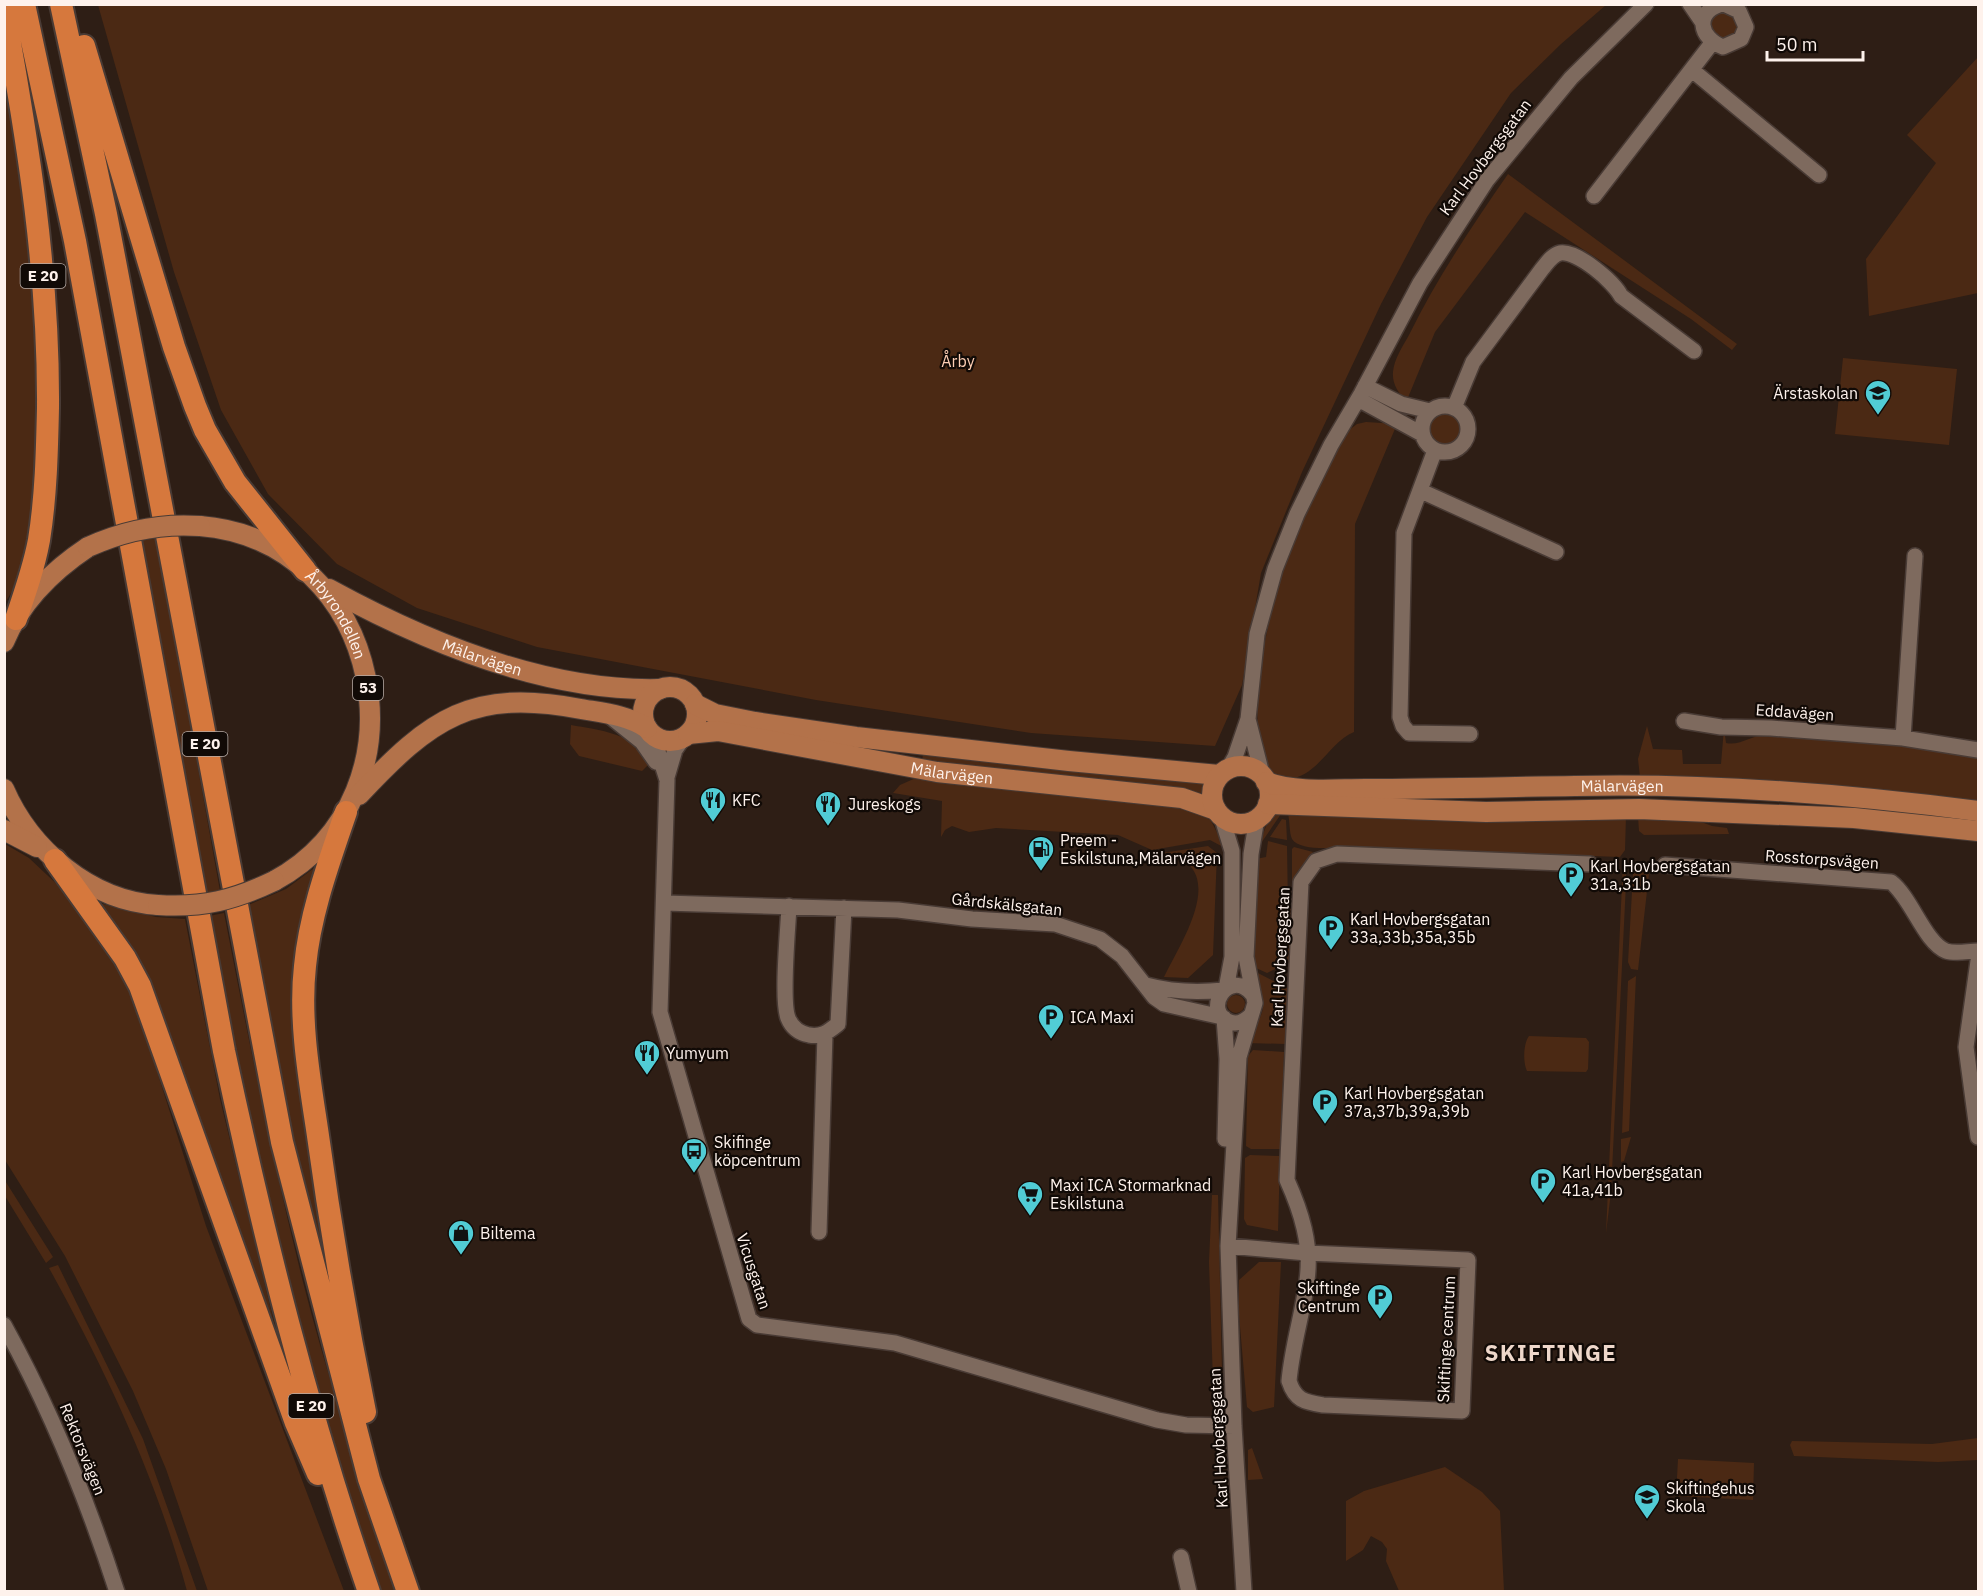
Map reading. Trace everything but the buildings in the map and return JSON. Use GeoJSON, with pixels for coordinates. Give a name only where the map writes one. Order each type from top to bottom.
{"type":"FeatureCollection","features":[{"type":"Feature","properties":{"kind":"highway","name":"E 20"},"geometry":{"type":"LineString","coordinates":[[24,4],[75,240],[224,1051],[241,1131],[296,1351],[369,1592]]}},
{"type":"Feature","properties":{"kind":"highway","name":"E 20"},"geometry":{"type":"LineString","coordinates":[[61,4],[108,226],[282,1142],[369,1479],[408,1592]]}},
{"type":"Feature","properties":{"kind":"highway"},"geometry":{"type":"LineString","coordinates":[[72,4],[174,347],[205,430],[235,482],[312,577]]}},
{"type":"Feature","properties":{"kind":"highway","name":"E 20"},"geometry":{"type":"LineString","coordinates":[[4,10],[34,190],[44,278],[48,368],[45,491],[38,541],[9,631]]}},
{"type":"Feature","properties":{"kind":"highway","name":"E 20"},"geometry":{"type":"LineString","coordinates":[[348,808],[311,925],[304,968],[305,1018],[308,1067],[325,1190],[345,1312],[372,1446],[369,1479]]}},
{"type":"Feature","properties":{"kind":"highway","name":"E 20"},"geometry":{"type":"LineString","coordinates":[[51,856],[125,958],[140,986],[296,1423],[356,1554]]}},
{"type":"Feature","properties":{"kind":"main road","name":"Årbyrondellen"},"geometry":{"type":"LineString","coordinates":[[4,789],[24,825],[51,856],[90,884],[116,895],[158,905],[186,907],[216,903],[289,873],[321,846],[348,808],[365,768],[372,719],[367,672],[355,637],[339,608],[312,577],[279,552],[244,535],[178,524],[122,532],[88,547],[49,576],[33,594],[9,631]]}},
{"type":"Feature","properties":{"kind":"main road","name":"Mälarvägen"},"geometry":{"type":"LineString","coordinates":[[312,577],[448,646],[507,665],[585,683],[660,689]]}},
{"type":"Feature","properties":{"kind":"main road"},"geometry":{"type":"LineString","coordinates":[[660,689],[678,689],[690,696],[694,704],[695,723],[686,736],[670,741],[650,732],[643,715],[648,698],[660,689]]}},
{"type":"Feature","properties":{"kind":"main road","name":"Mälarvägen"},"geometry":{"type":"LineString","coordinates":[[348,808],[400,750],[434,724],[467,711],[515,702],[557,704],[627,718],[650,732]]}},
{"type":"Feature","properties":{"kind":"main road","name":"Mälarvägen"},"geometry":{"type":"LineString","coordinates":[[694,704],[715,714],[743,720],[856,736],[1069,761],[1223,772]]}},
{"type":"Feature","properties":{"kind":"main road","name":"Mälarvägen"},"geometry":{"type":"LineString","coordinates":[[686,736],[718,731],[937,772],[1182,798],[1219,813]]}},
{"type":"Feature","properties":{"kind":"main road"},"geometry":{"type":"LineString","coordinates":[[1244,766],[1255,770],[1265,780],[1262,811],[1241,824],[1219,813],[1212,796],[1223,772],[1244,766]]}},
{"type":"Feature","properties":{"kind":"main road","name":"Mälarvägen"},"geometry":{"type":"LineString","coordinates":[[1265,780],[1285,788],[1578,786],[1689,788],[1837,796],[1978,811]]}},
{"type":"Feature","properties":{"kind":"main road","name":"Mälarvägen"},"geometry":{"type":"LineString","coordinates":[[1262,811],[1486,812],[1639,809],[1854,818],[1978,831]]}},
{"type":"Feature","properties":{"kind":"main road","name":"53"},"geometry":{"type":"LineString","coordinates":[[4,830],[51,856]]}},
{"type":"Feature","properties":{"kind":"street","name":"Karl Hovbergsgatan"},"geometry":{"type":"LineString","coordinates":[[1223,772],[1235,757],[1248,719],[1257,634],[1275,569],[1297,514],[1330,446],[1362,393],[1420,283],[1486,180],[1571,78],[1646,4]]}},
{"type":"Feature","properties":{"kind":"street"},"geometry":{"type":"LineString","coordinates":[[1690,4],[1703,23],[1706,36],[1712,43],[1729,46],[1741,39],[1746,27],[1742,8],[1718,5],[1705,16],[1703,23]]}},
{"type":"Feature","properties":{"kind":"street"},"geometry":{"type":"LineString","coordinates":[[1594,196],[1712,43]]}},
{"type":"Feature","properties":{"kind":"street"},"geometry":{"type":"LineString","coordinates":[[1692,70],[1819,175]]}},
{"type":"Feature","properties":{"kind":"street"},"geometry":{"type":"LineString","coordinates":[[1454,408],[1473,362],[1542,269],[1551,258],[1560,253],[1573,254],[1582,260],[1616,286],[1621,296],[1694,351]]}},
{"type":"Feature","properties":{"kind":"street"},"geometry":{"type":"LineString","coordinates":[[1362,393],[1430,411]]}},
{"type":"Feature","properties":{"kind":"street"},"geometry":{"type":"LineString","coordinates":[[1362,393],[1422,434],[1427,444],[1435,450],[1454,450],[1466,437],[1466,419],[1454,408],[1442,406],[1430,411],[1423,421],[1422,434]]}},
{"type":"Feature","properties":{"kind":"street"},"geometry":{"type":"LineString","coordinates":[[1435,450],[1404,533],[1400,717],[1408,733],[1470,734]]}},
{"type":"Feature","properties":{"kind":"street"},"geometry":{"type":"LineString","coordinates":[[1420,490],[1556,552]]}},
{"type":"Feature","properties":{"kind":"street"},"geometry":{"type":"LineString","coordinates":[[1903,738],[1915,556]]}},
{"type":"Feature","properties":{"kind":"street"},"geometry":{"type":"LineString","coordinates":[[606,714],[642,741],[667,780]]}},
{"type":"Feature","properties":{"kind":"street","name":"Karl Hovbergsgatan"},"geometry":{"type":"LineString","coordinates":[[1248,719],[1265,780]]}},
{"type":"Feature","properties":{"kind":"street","name":"Eddavägen"},"geometry":{"type":"LineString","coordinates":[[1684,721],[1721,727],[1771,728],[1903,738],[1978,750]]}},
{"type":"Feature","properties":{"kind":"street","name":"Vicusgatan"},"geometry":{"type":"LineString","coordinates":[[650,732],[667,780]]}},
{"type":"Feature","properties":{"kind":"street","name":"Vicusgatan"},"geometry":{"type":"LineString","coordinates":[[686,736],[675,750],[667,780],[660,1012],[740,1293],[752,1323],[895,1343],[1157,1420],[1186,1425],[1234,1426]]}},
{"type":"Feature","properties":{"kind":"street","name":"Karl Hovbergsgatan"},"geometry":{"type":"LineString","coordinates":[[1252,994],[1246,957],[1251,854],[1262,811]]}},
{"type":"Feature","properties":{"kind":"street"},"geometry":{"type":"LineString","coordinates":[[1146,985],[1167,991],[1203,992],[1225,989],[1238,986],[1252,994],[1255,1004],[1251,1015],[1236,1023],[1223,1017],[1218,1000],[1225,989],[1232,957],[1232,851],[1219,813]]}},
{"type":"Feature","properties":{"kind":"street","name":"Karl Hovbergsgatan"},"geometry":{"type":"LineString","coordinates":[[1307,1253],[1300,1209],[1287,1180],[1299,907],[1301,882],[1307,871],[1316,861],[1337,854],[1590,864]]}},
{"type":"Feature","properties":{"kind":"street","name":"Rosstorpsvägen"},"geometry":{"type":"LineString","coordinates":[[1665,865],[1891,882],[1906,897],[1939,947],[1953,952],[1978,951]]}},
{"type":"Feature","properties":{"kind":"street","name":"Gårdskälsgatan"},"geometry":{"type":"LineString","coordinates":[[664,903],[844,908],[1055,924],[1100,939],[1122,956],[1154,997],[1164,1004],[1223,1017]]}},
{"type":"Feature","properties":{"kind":"street"},"geometry":{"type":"LineString","coordinates":[[789,906],[786,1009],[788,1018],[799,1032],[812,1036],[825,1035],[838,1024],[844,908]]}},
{"type":"Feature","properties":{"kind":"street"},"geometry":{"type":"LineString","coordinates":[[1978,961],[1966,1047],[1978,1137]]}},
{"type":"Feature","properties":{"kind":"street","name":"Karl Hovbergsgatan"},"geometry":{"type":"LineString","coordinates":[[1244,1592],[1234,1426],[1228,1246],[1239,1057],[1251,1015]]}},
{"type":"Feature","properties":{"kind":"street","name":"Karl Hovbergsgatan"},"geometry":{"type":"LineString","coordinates":[[1223,1017],[1227,1059],[1222,1214],[1228,1246]]}},
{"type":"Feature","properties":{"kind":"street"},"geometry":{"type":"LineString","coordinates":[[819,1232],[825,1035]]}},
{"type":"Feature","properties":{"kind":"street"},"geometry":{"type":"LineString","coordinates":[[1228,1246],[1307,1253]]}},
{"type":"Feature","properties":{"kind":"street","name":"Skiftinge centrum"},"geometry":{"type":"LineString","coordinates":[[1307,1253],[1468,1260],[1462,1411],[1323,1405],[1301,1401],[1292,1390],[1289,1380],[1308,1278],[1307,1253]]}},
{"type":"Feature","properties":{"kind":"street","name":"Rektorsvägen"},"geometry":{"type":"LineString","coordinates":[[4,1325],[42,1395],[68,1454],[117,1592]]}},
{"type":"Feature","properties":{"kind":"street"},"geometry":{"type":"LineString","coordinates":[[1182,1557],[1189,1592]]}},
{"type":"Feature","properties":{"kind":"green space","name":"Årby"},"geometry":{"type":"Polygon","coordinates":[[[98,5],[1606,5],[1561,44],[1511,93],[1427,217],[1381,304],[1302,472],[1261,573],[1242,685],[1215,746],[1031,733],[816,700],[537,647],[417,608],[337,564],[268,494],[221,410],[174,272],[98,5]]]}},
{"type":"Feature","properties":{"kind":"green space"},"geometry":{"type":"Polygon","coordinates":[[[1719,9],[1741,20],[1735,39],[1714,39],[1707,24],[1719,9]]]}},
{"type":"Feature","properties":{"kind":"green space"},"geometry":{"type":"Polygon","coordinates":[[[1978,57],[1978,293],[1869,316],[1866,259],[1936,163],[1907,135],[1978,57]]]}},
{"type":"Feature","properties":{"kind":"green space"},"geometry":{"type":"Polygon","coordinates":[[[4,61],[25,181],[39,374],[31,529],[14,588],[5,603],[4,61]]]}},
{"type":"Feature","properties":{"kind":"green space"},"geometry":{"type":"Polygon","coordinates":[[[1508,174],[1737,344],[1732,350],[1691,319],[1525,212],[1435,332],[1407,400],[1404,398],[1398,391],[1394,380],[1393,372],[1397,357],[1443,273],[1508,174]]]}},
{"type":"Feature","properties":{"kind":"green space"},"geometry":{"type":"Polygon","coordinates":[[[1843,358],[1957,369],[1949,445],[1835,434],[1843,358]]]}},
{"type":"Feature","properties":{"kind":"green space"},"geometry":{"type":"Polygon","coordinates":[[[1445,412],[1457,417],[1462,429],[1457,441],[1445,446],[1433,441],[1428,429],[1433,417],[1445,412]]]}},
{"type":"Feature","properties":{"kind":"green space"},"geometry":{"type":"Polygon","coordinates":[[[1366,422],[1397,424],[1355,524],[1354,732],[1345,737],[1305,773],[1296,778],[1280,778],[1268,767],[1258,729],[1260,670],[1273,606],[1291,547],[1316,489],[1345,433],[1357,424],[1366,422]]]}},
{"type":"Feature","properties":{"kind":"green space"},"geometry":{"type":"Polygon","coordinates":[[[156,534],[220,891],[203,894],[139,537],[156,534]]]}},
{"type":"Feature","properties":{"kind":"green space"},"geometry":{"type":"Polygon","coordinates":[[[571,725],[605,731],[627,740],[643,754],[648,765],[642,771],[579,756],[570,744],[571,725]]]}},
{"type":"Feature","properties":{"kind":"green space"},"geometry":{"type":"Polygon","coordinates":[[[1647,726],[1653,749],[1682,750],[1683,764],[1721,764],[1724,728],[1726,743],[1731,744],[1761,735],[1793,735],[1872,742],[1978,756],[1978,802],[1874,789],[1640,777],[1638,759],[1647,726]]]}},
{"type":"Feature","properties":{"kind":"green space"},"geometry":{"type":"Polygon","coordinates":[[[923,752],[1205,779],[1203,796],[922,764],[923,752]]]}},
{"type":"Feature","properties":{"kind":"green space"},"geometry":{"type":"Polygon","coordinates":[[[918,777],[1029,792],[1168,804],[1209,817],[1225,848],[1210,840],[1152,850],[1118,835],[996,828],[969,832],[952,826],[945,830],[941,837],[942,801],[893,793],[900,785],[918,777]]]}},
{"type":"Feature","properties":{"kind":"green space"},"geometry":{"type":"Polygon","coordinates":[[[1277,813],[1281,814],[1257,849],[1267,824],[1277,813]]]}},
{"type":"Feature","properties":{"kind":"green space"},"geometry":{"type":"Polygon","coordinates":[[[1288,814],[1626,816],[1625,850],[1620,857],[1309,847],[1296,843],[1292,839],[1288,814]]]}},
{"type":"Feature","properties":{"kind":"green space"},"geometry":{"type":"Polygon","coordinates":[[[1638,817],[1696,820],[1712,826],[1727,828],[1729,834],[1644,835],[1639,831],[1638,817]]]}},
{"type":"Feature","properties":{"kind":"green space"},"geometry":{"type":"Polygon","coordinates":[[[1282,819],[1286,820],[1287,840],[1270,837],[1282,819]]]}},
{"type":"Feature","properties":{"kind":"green space"},"geometry":{"type":"Polygon","coordinates":[[[1268,841],[1287,846],[1288,906],[1292,908],[1289,962],[1267,973],[1256,968],[1251,957],[1256,859],[1266,857],[1268,841]]]}},
{"type":"Feature","properties":{"kind":"green space"},"geometry":{"type":"Polygon","coordinates":[[[5,844],[29,858],[81,907],[129,983],[206,1226],[344,1591],[208,1591],[166,1469],[133,1391],[65,1256],[5,1160],[5,844]]]}},
{"type":"Feature","properties":{"kind":"green space"},"geometry":{"type":"Polygon","coordinates":[[[1208,846],[1217,853],[1213,955],[1188,978],[1164,977],[1190,924],[1196,905],[1198,887],[1195,872],[1183,860],[1162,853],[1208,846]]]}},
{"type":"Feature","properties":{"kind":"green space"},"geometry":{"type":"Polygon","coordinates":[[[1294,847],[1313,852],[1297,872],[1292,900],[1292,849],[1294,847]]]}},
{"type":"Feature","properties":{"kind":"green space"},"geometry":{"type":"Polygon","coordinates":[[[1623,862],[1626,863],[1626,883],[1611,1192],[1606,1233],[1623,862]]]}},
{"type":"Feature","properties":{"kind":"green space"},"geometry":{"type":"Polygon","coordinates":[[[1637,864],[1650,865],[1638,970],[1631,969],[1628,962],[1633,874],[1637,864]]]}},
{"type":"Feature","properties":{"kind":"green space"},"geometry":{"type":"Polygon","coordinates":[[[314,868],[317,869],[304,916],[335,1305],[299,1168],[246,906],[286,889],[314,868]]]}},
{"type":"Feature","properties":{"kind":"green space"},"geometry":{"type":"Polygon","coordinates":[[[99,903],[156,917],[185,919],[220,1099],[285,1368],[99,903]]]}},
{"type":"Feature","properties":{"kind":"green space"},"geometry":{"type":"Polygon","coordinates":[[[224,913],[251,1052],[303,1282],[336,1399],[397,1591],[380,1591],[343,1477],[287,1284],[245,1100],[209,916],[224,913]]]}},
{"type":"Feature","properties":{"kind":"green space"},"geometry":{"type":"Polygon","coordinates":[[[1254,971],[1289,989],[1286,1044],[1247,1043],[1263,1008],[1254,971]]]}},
{"type":"Feature","properties":{"kind":"green space"},"geometry":{"type":"Polygon","coordinates":[[[1636,976],[1629,1131],[1622,1133],[1628,981],[1636,976]]]}},
{"type":"Feature","properties":{"kind":"green space"},"geometry":{"type":"Polygon","coordinates":[[[1236,995],[1244,1000],[1245,1004],[1240,1012],[1236,1013],[1228,1008],[1227,1004],[1232,996],[1236,995]]]}},
{"type":"Feature","properties":{"kind":"green space"},"geometry":{"type":"Polygon","coordinates":[[[1529,1036],[1586,1038],[1589,1042],[1588,1069],[1586,1072],[1527,1071],[1524,1054],[1529,1036]]]}},
{"type":"Feature","properties":{"kind":"green space"},"geometry":{"type":"Polygon","coordinates":[[[1253,1050],[1284,1052],[1280,1149],[1251,1149],[1246,1146],[1248,1056],[1253,1050]]]}},
{"type":"Feature","properties":{"kind":"green space"},"geometry":{"type":"Polygon","coordinates":[[[1631,1137],[1624,1161],[1621,1162],[1621,1139],[1631,1137]]]}},
{"type":"Feature","properties":{"kind":"green space"},"geometry":{"type":"Polygon","coordinates":[[[1250,1155],[1280,1156],[1278,1231],[1247,1225],[1244,1219],[1245,1158],[1250,1155]]]}},
{"type":"Feature","properties":{"kind":"green space"},"geometry":{"type":"Polygon","coordinates":[[[4,1179],[53,1257],[46,1263],[5,1196],[4,1179]]]}},
{"type":"Feature","properties":{"kind":"green space"},"geometry":{"type":"Polygon","coordinates":[[[1212,1195],[1218,1195],[1222,1373],[1213,1382],[1209,1262],[1212,1195]]]}},
{"type":"Feature","properties":{"kind":"green space"},"geometry":{"type":"Polygon","coordinates":[[[1259,1262],[1281,1262],[1274,1407],[1253,1412],[1247,1407],[1239,1315],[1239,1280],[1259,1262]]]}},
{"type":"Feature","properties":{"kind":"green space"},"geometry":{"type":"Polygon","coordinates":[[[58,1265],[143,1439],[197,1591],[187,1591],[175,1549],[128,1425],[110,1385],[49,1268],[58,1265]]]}},
{"type":"Feature","properties":{"kind":"green space"},"geometry":{"type":"Polygon","coordinates":[[[1978,1438],[1978,1460],[1938,1462],[1794,1456],[1790,1445],[1792,1441],[1932,1444],[1978,1438]]]}},
{"type":"Feature","properties":{"kind":"green space"},"geometry":{"type":"Polygon","coordinates":[[[1252,1448],[1263,1479],[1248,1480],[1248,1450],[1252,1448]]]}},
{"type":"Feature","properties":{"kind":"green space"},"geometry":{"type":"Polygon","coordinates":[[[1678,1459],[1754,1463],[1753,1500],[1676,1496],[1678,1459]]]}},
{"type":"Feature","properties":{"kind":"green space"},"geometry":{"type":"Polygon","coordinates":[[[1445,1467],[1482,1492],[1500,1511],[1504,1591],[1399,1591],[1386,1561],[1387,1549],[1382,1542],[1371,1536],[1363,1550],[1346,1561],[1346,1501],[1364,1491],[1445,1467]]]}},
{"type":"Feature","properties":{"kind":"place","name":"Ärstaskolan"},"geometry":{"type":"Point","coordinates":[1878,416]}},
{"type":"Feature","properties":{"kind":"place","name":"KFC"},"geometry":{"type":"Point","coordinates":[713,823]}},
{"type":"Feature","properties":{"kind":"place","name":"Jureskogs"},"geometry":{"type":"Point","coordinates":[828,827]}},
{"type":"Feature","properties":{"kind":"place","name":"Preem - Eskilstuna,Mälarvägen"},"geometry":{"type":"Point","coordinates":[1041,872]}},
{"type":"Feature","properties":{"kind":"place","name":"Karl Hovbergsgatan 31a,31b"},"geometry":{"type":"Point","coordinates":[1571,898]}},
{"type":"Feature","properties":{"kind":"place","name":"Karl Hovbergsgatan 33a,33b,35a,35b"},"geometry":{"type":"Point","coordinates":[1331,951]}},
{"type":"Feature","properties":{"kind":"place","name":"ICA Maxi"},"geometry":{"type":"Point","coordinates":[1051,1040]}},
{"type":"Feature","properties":{"kind":"place","name":"Yumyum"},"geometry":{"type":"Point","coordinates":[647,1076]}},
{"type":"Feature","properties":{"kind":"place","name":"Karl Hovbergsgatan 37a,37b,39a,39b"},"geometry":{"type":"Point","coordinates":[1325,1125]}},
{"type":"Feature","properties":{"kind":"place","name":"Skifinge köpcentrum"},"geometry":{"type":"Point","coordinates":[694,1174]}},
{"type":"Feature","properties":{"kind":"place","name":"Karl Hovbergsgatan 41a,41b"},"geometry":{"type":"Point","coordinates":[1543,1204]}},
{"type":"Feature","properties":{"kind":"place","name":"Maxi ICA Stormarknad Eskilstuna"},"geometry":{"type":"Point","coordinates":[1030,1217]}},
{"type":"Feature","properties":{"kind":"place","name":"Biltema"},"geometry":{"type":"Point","coordinates":[461,1256]}},
{"type":"Feature","properties":{"kind":"place","name":"Skiftinge Centrum"},"geometry":{"type":"Point","coordinates":[1380,1320]}},
{"type":"Feature","properties":{"kind":"place","name":"Skiftingehus Skola"},"geometry":{"type":"Point","coordinates":[1647,1520]}},
{"type":"Feature","properties":{"kind":"district","name":"SKIFTINGE"},"geometry":{"type":"Point","coordinates":[1551,1353]}}]}
